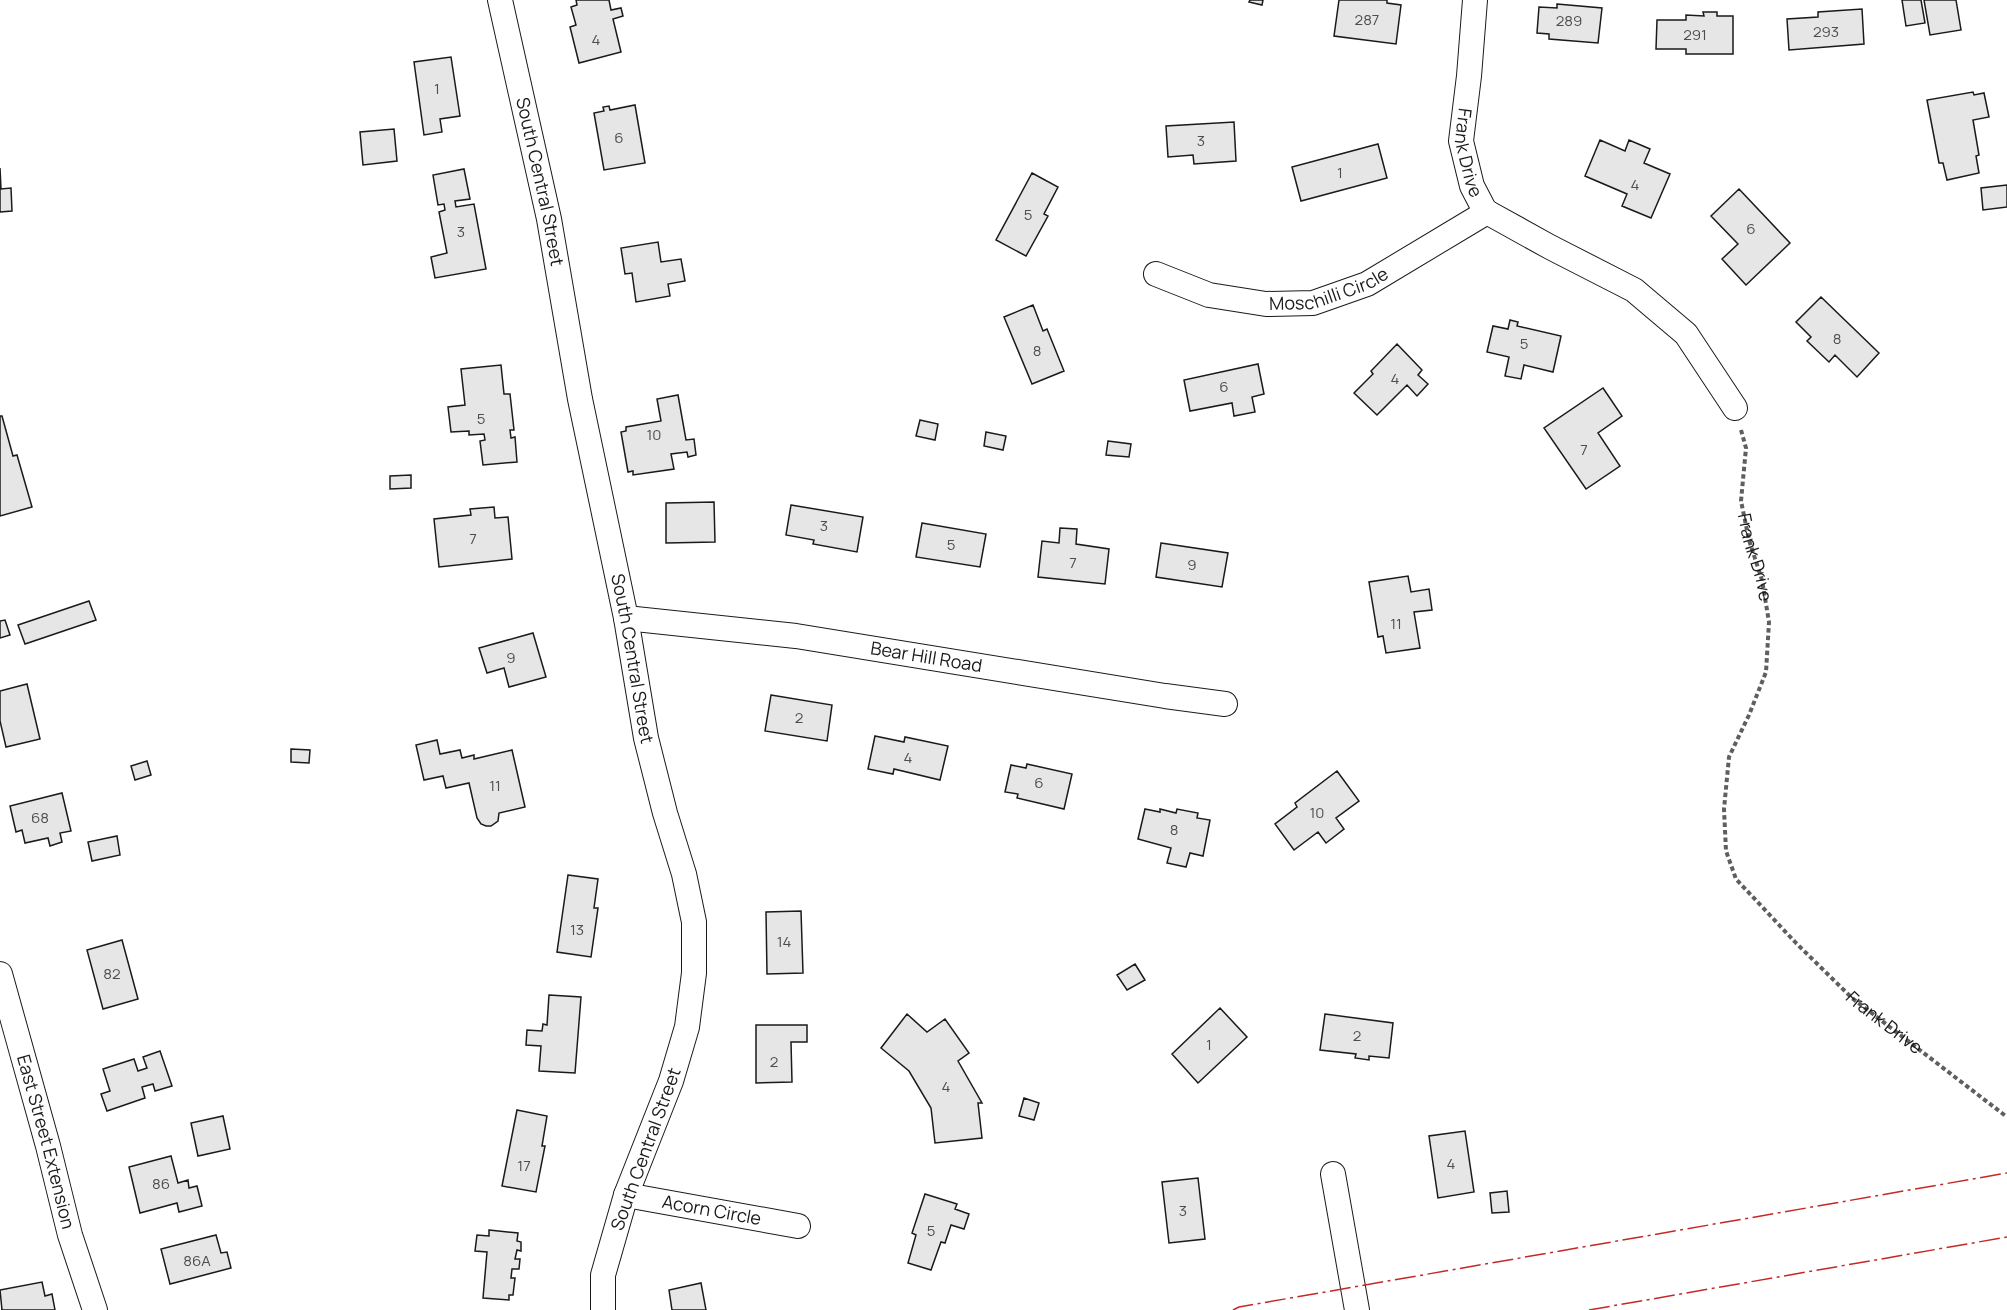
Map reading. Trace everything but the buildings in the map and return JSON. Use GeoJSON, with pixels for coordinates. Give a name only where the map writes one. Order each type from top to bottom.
{"type":"FeatureCollection","features":[{"type":"Feature","properties":{"kind":"street","name":"South Central Street"},"geometry":{"type":"LineString","coordinates":[[500,0],[549,219],[580,399],[626,618],[646,738],[665,813],[684,874],[694,922],[694,973],[687,1027],[671,1081],[626,1195],[603,1275],[603,1310]]}},
{"type":"Feature","properties":{"kind":"street","name":"Frank Drive"},"geometry":{"type":"LineString","coordinates":[[1475,0],[1470,76],[1461,141],[1472,186],[1485,212],[1634,290],[1686,334],[1735,408]]}},
{"type":"Feature","properties":{"kind":"street","name":"Moschilli Circle"},"geometry":{"type":"LineString","coordinates":[[1156,274],[1209,295],[1266,304],[1313,303],[1367,284],[1487,212]]}},
{"type":"Feature","properties":{"kind":"street","name":"Bear Hill Road"},"geometry":{"type":"LineString","coordinates":[[626,618],[796,636],[1225,704]]}},
{"type":"Feature","properties":{"kind":"street","name":"East Street Extension"},"geometry":{"type":"LineString","coordinates":[[0,974],[48,1146],[70,1235],[95,1310]]}},
{"type":"Feature","properties":{"kind":"street"},"geometry":{"type":"LineString","coordinates":[[1333,1174],[1357,1310]]}},
{"type":"Feature","properties":{"kind":"street","name":"Acorn Circle"},"geometry":{"type":"LineString","coordinates":[[626,1195],[798,1226]]}},
{"type":"Feature","properties":{"kind":"path","name":"Frank Drive"},"geometry":{"type":"LineString","coordinates":[[1735,408],[1746,448],[1741,501],[1749,540],[1762,580],[1769,622],[1766,672],[1729,757],[1724,820],[1726,851],[1736,879],[1852,998],[2007,1117]]}},
{"type":"Feature","properties":{"kind":"power"},"geometry":{"type":"LineString","coordinates":[[1233,1310],[1239,1307],[2007,1173]]}},
{"type":"Feature","properties":{"kind":"power"},"geometry":{"type":"LineString","coordinates":[[1589,1310],[2007,1237]]}}]}
